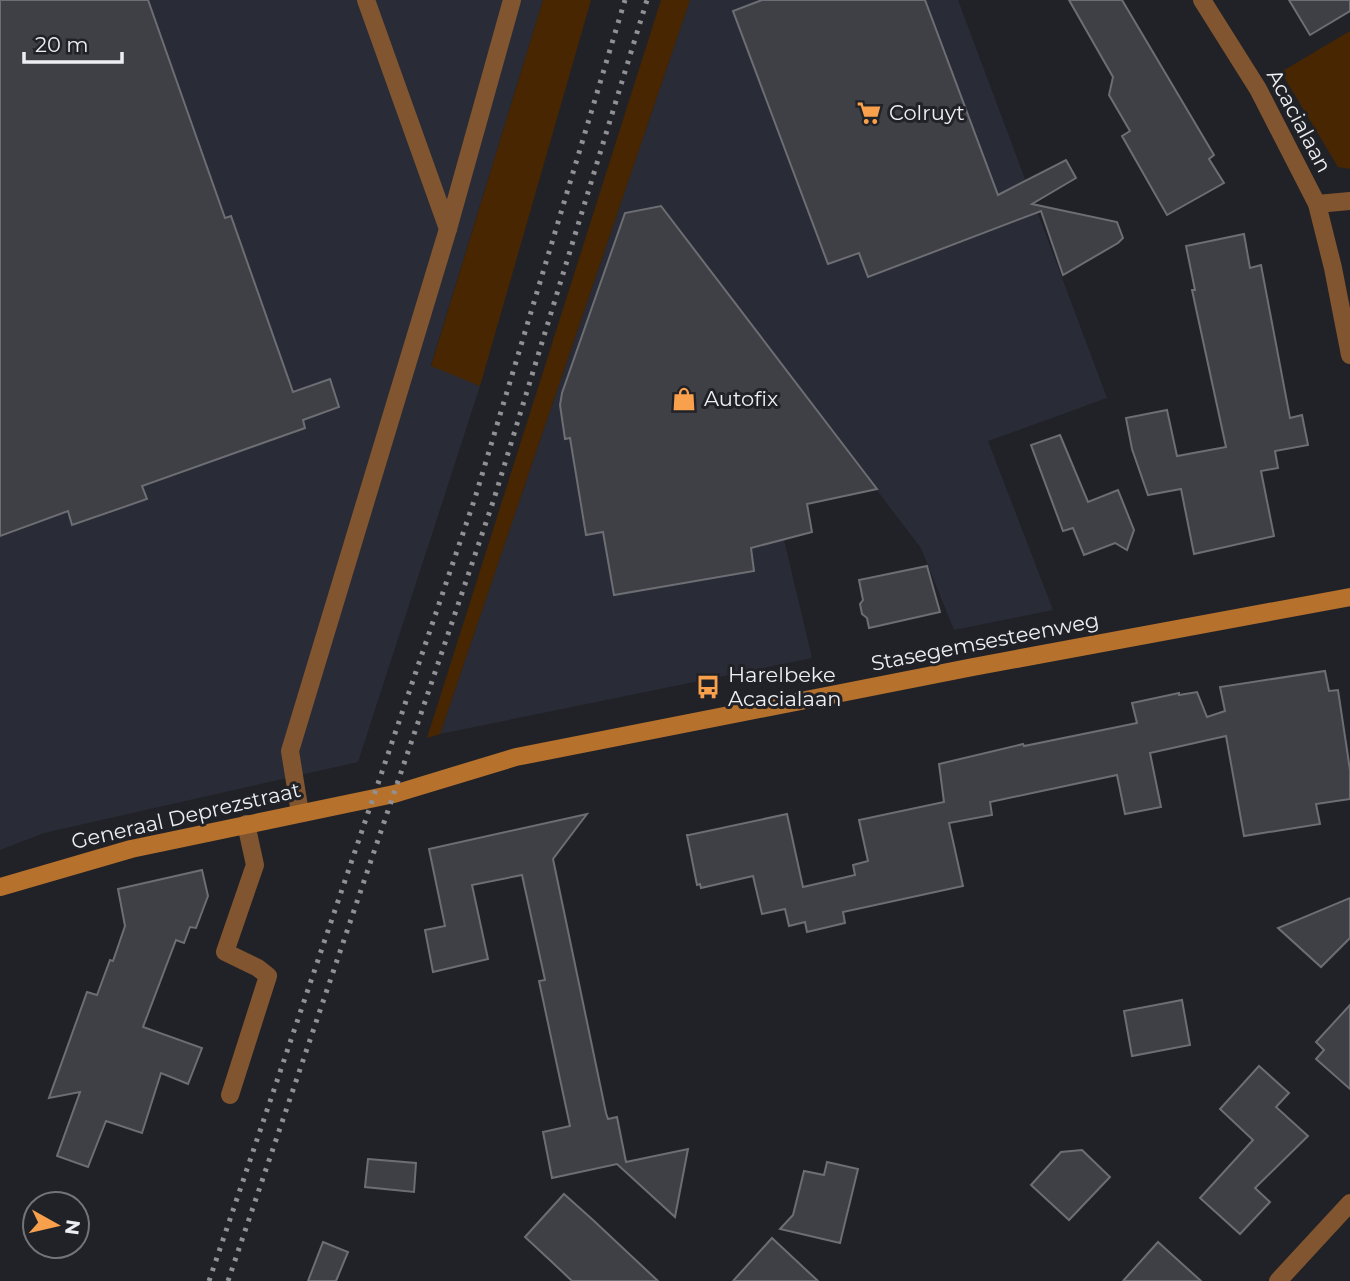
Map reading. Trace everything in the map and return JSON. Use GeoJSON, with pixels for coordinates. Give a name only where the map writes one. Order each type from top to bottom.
{"type":"FeatureCollection","features":[{"type":"Feature","properties":{"kind":"street"},"geometry":{"type":"LineString","coordinates":[[366,0],[447,229]]}},
{"type":"Feature","properties":{"kind":"street"},"geometry":{"type":"LineString","coordinates":[[300,813],[290,751],[447,229],[512,0]]}},
{"type":"Feature","properties":{"kind":"street","name":"Acacialaan"},"geometry":{"type":"LineString","coordinates":[[1202,0],[1258,89],[1317,204],[1350,355]]}},
{"type":"Feature","properties":{"kind":"street"},"geometry":{"type":"LineString","coordinates":[[1317,204],[1350,201]]}},
{"type":"Feature","properties":{"kind":"street","name":"Stasegemsesteenweg"},"geometry":{"type":"LineString","coordinates":[[384,796],[516,757],[602,739],[1350,597]]}},
{"type":"Feature","properties":{"kind":"street","name":"Generaal Deprezstraat"},"geometry":{"type":"LineString","coordinates":[[0,887],[131,849],[384,796]]}},
{"type":"Feature","properties":{"kind":"street"},"geometry":{"type":"LineString","coordinates":[[230,1095],[268,976],[258,968],[225,952],[255,864],[246,824]]}},
{"type":"Feature","properties":{"kind":"street"},"geometry":{"type":"LineString","coordinates":[[1278,1281],[1350,1203]]}},
{"type":"Feature","properties":{"kind":"shaded area"},"geometry":{"type":"Polygon","coordinates":[[[0,0],[543,0],[431,365],[480,386],[358,762],[44,833],[0,850],[0,0]]]}},
{"type":"Feature","properties":{"kind":"shaded area"},"geometry":{"type":"Polygon","coordinates":[[[543,0],[591,0],[480,386],[431,366],[543,0]]]}},
{"type":"Feature","properties":{"kind":"shaded area"},"geometry":{"type":"Polygon","coordinates":[[[661,0],[690,0],[440,734],[427,738],[661,0]]]}},
{"type":"Feature","properties":{"kind":"shaded area"},"geometry":{"type":"Polygon","coordinates":[[[690,0],[958,0],[1107,398],[988,441],[1053,610],[954,630],[921,548],[833,433],[771,485],[812,658],[440,734],[690,0]]]}},
{"type":"Feature","properties":{"kind":"shaded area"},"geometry":{"type":"Polygon","coordinates":[[[1350,31],[1350,169],[1338,167],[1281,72],[1350,31]]]}},
{"type":"Feature","properties":{"kind":"building"},"geometry":{"type":"Polygon","coordinates":[[[0,0],[148,0],[225,218],[231,216],[293,392],[330,379],[339,407],[303,420],[305,428],[142,486],[147,499],[72,525],[68,511],[0,536],[0,0]]]}},
{"type":"Feature","properties":{"kind":"building","name":"Colruyt"},"geometry":{"type":"Polygon","coordinates":[[[762,0],[925,0],[998,195],[1066,160],[1076,178],[1032,204],[1117,222],[1123,238],[1063,275],[1041,211],[868,277],[859,253],[828,264],[733,11],[762,0]]]}},
{"type":"Feature","properties":{"kind":"building"},"geometry":{"type":"Polygon","coordinates":[[[1069,0],[1122,0],[1214,155],[1209,159],[1224,183],[1167,215],[1122,136],[1130,131],[1109,95],[1113,77],[1069,0]]]}},
{"type":"Feature","properties":{"kind":"building"},"geometry":{"type":"Polygon","coordinates":[[[1289,0],[1350,0],[1350,11],[1310,35],[1289,0]]]}},
{"type":"Feature","properties":{"kind":"building","name":"Autofix"},"geometry":{"type":"Polygon","coordinates":[[[661,206],[877,489],[807,504],[812,532],[751,548],[754,571],[614,595],[603,532],[586,535],[570,438],[565,439],[560,405],[625,213],[661,206]]]}},
{"type":"Feature","properties":{"kind":"building"},"geometry":{"type":"Polygon","coordinates":[[[1244,234],[1250,268],[1261,265],[1290,418],[1302,415],[1308,445],[1275,451],[1278,468],[1261,471],[1274,536],[1194,554],[1181,489],[1148,495],[1132,449],[1126,418],[1167,410],[1177,456],[1226,447],[1192,290],[1195,290],[1186,246],[1244,234]]]}},
{"type":"Feature","properties":{"kind":"building"},"geometry":{"type":"Polygon","coordinates":[[[1060,435],[1088,502],[1118,490],[1134,530],[1127,550],[1115,543],[1084,555],[1073,528],[1063,531],[1031,445],[1060,435]]]}},
{"type":"Feature","properties":{"kind":"building"},"geometry":{"type":"Polygon","coordinates":[[[927,566],[940,612],[869,628],[867,618],[862,614],[860,604],[863,600],[859,580],[927,566]]]}},
{"type":"Feature","properties":{"kind":"building"},"geometry":{"type":"Polygon","coordinates":[[[1325,671],[1329,691],[1338,690],[1350,770],[1350,799],[1316,804],[1320,824],[1244,836],[1226,736],[1150,753],[1161,807],[1125,814],[1117,775],[990,802],[992,815],[949,823],[963,886],[843,912],[845,923],[807,932],[805,922],[789,926],[785,909],[762,914],[753,876],[701,888],[700,884],[697,885],[687,835],[787,814],[803,887],[855,875],[853,865],[868,861],[859,820],[944,802],[939,764],[1023,744],[1024,746],[1137,723],[1132,703],[1179,693],[1197,692],[1207,717],[1225,711],[1220,687],[1325,671]]]}},
{"type":"Feature","properties":{"kind":"building"},"geometry":{"type":"Polygon","coordinates":[[[587,814],[553,859],[606,1113],[608,1119],[617,1117],[626,1162],[688,1149],[675,1217],[617,1164],[552,1178],[543,1132],[570,1126],[539,981],[545,980],[522,875],[472,885],[488,959],[433,972],[425,930],[445,926],[429,849],[587,814]]]}},
{"type":"Feature","properties":{"kind":"building"},"geometry":{"type":"Polygon","coordinates":[[[202,870],[208,896],[196,928],[190,927],[184,943],[176,940],[143,1027],[202,1048],[188,1084],[161,1073],[142,1133],[106,1121],[88,1167],[57,1156],[80,1092],[49,1098],[87,992],[97,995],[125,926],[118,889],[202,870]]]}},
{"type":"Feature","properties":{"kind":"building"},"geometry":{"type":"Polygon","coordinates":[[[1350,898],[1350,938],[1321,967],[1278,928],[1350,898]]]}},
{"type":"Feature","properties":{"kind":"building"},"geometry":{"type":"Polygon","coordinates":[[[1182,1000],[1190,1045],[1132,1056],[1124,1011],[1182,1000]]]}},
{"type":"Feature","properties":{"kind":"building"},"geometry":{"type":"Polygon","coordinates":[[[1350,1005],[1350,1089],[1316,1059],[1324,1050],[1316,1042],[1350,1005]]]}},
{"type":"Feature","properties":{"kind":"building"},"geometry":{"type":"Polygon","coordinates":[[[1259,1066],[1289,1093],[1276,1107],[1308,1136],[1255,1188],[1270,1202],[1240,1234],[1200,1198],[1253,1140],[1220,1109],[1259,1066]]]}},
{"type":"Feature","properties":{"kind":"building"},"geometry":{"type":"Polygon","coordinates":[[[1082,1150],[1110,1177],[1069,1220],[1031,1185],[1061,1152],[1082,1150]]]}},
{"type":"Feature","properties":{"kind":"building"},"geometry":{"type":"Polygon","coordinates":[[[368,1159],[416,1163],[414,1192],[365,1187],[368,1159]]]}},
{"type":"Feature","properties":{"kind":"building"},"geometry":{"type":"Polygon","coordinates":[[[827,1162],[858,1169],[840,1243],[780,1229],[793,1215],[804,1171],[824,1175],[827,1162]]]}},
{"type":"Feature","properties":{"kind":"building"},"geometry":{"type":"Polygon","coordinates":[[[564,1194],[658,1281],[572,1281],[525,1237],[564,1194]]]}},
{"type":"Feature","properties":{"kind":"building"},"geometry":{"type":"Polygon","coordinates":[[[772,1238],[818,1281],[733,1281],[772,1238]]]}},
{"type":"Feature","properties":{"kind":"building"},"geometry":{"type":"Polygon","coordinates":[[[323,1242],[348,1252],[336,1281],[308,1281],[323,1242]]]}},
{"type":"Feature","properties":{"kind":"building"},"geometry":{"type":"Polygon","coordinates":[[[1158,1242],[1201,1281],[1123,1281],[1158,1242]]]}},
{"type":"Feature","properties":{"kind":"railway"},"geometry":{"type":"LineString","coordinates":[[209,1281],[475,498],[625,0]]}},
{"type":"Feature","properties":{"kind":"railway"},"geometry":{"type":"LineString","coordinates":[[228,1281],[494,499],[647,0]]}},
{"type":"Feature","properties":{"kind":"place","name":"Colruyt"},"geometry":{"type":"Point","coordinates":[869,113]}},
{"type":"Feature","properties":{"kind":"place","name":"Autofix"},"geometry":{"type":"Point","coordinates":[684,399]}},
{"type":"Feature","properties":{"kind":"place","name":"Harelbeke Acacialaan"},"geometry":{"type":"Point","coordinates":[708,687]}}]}
